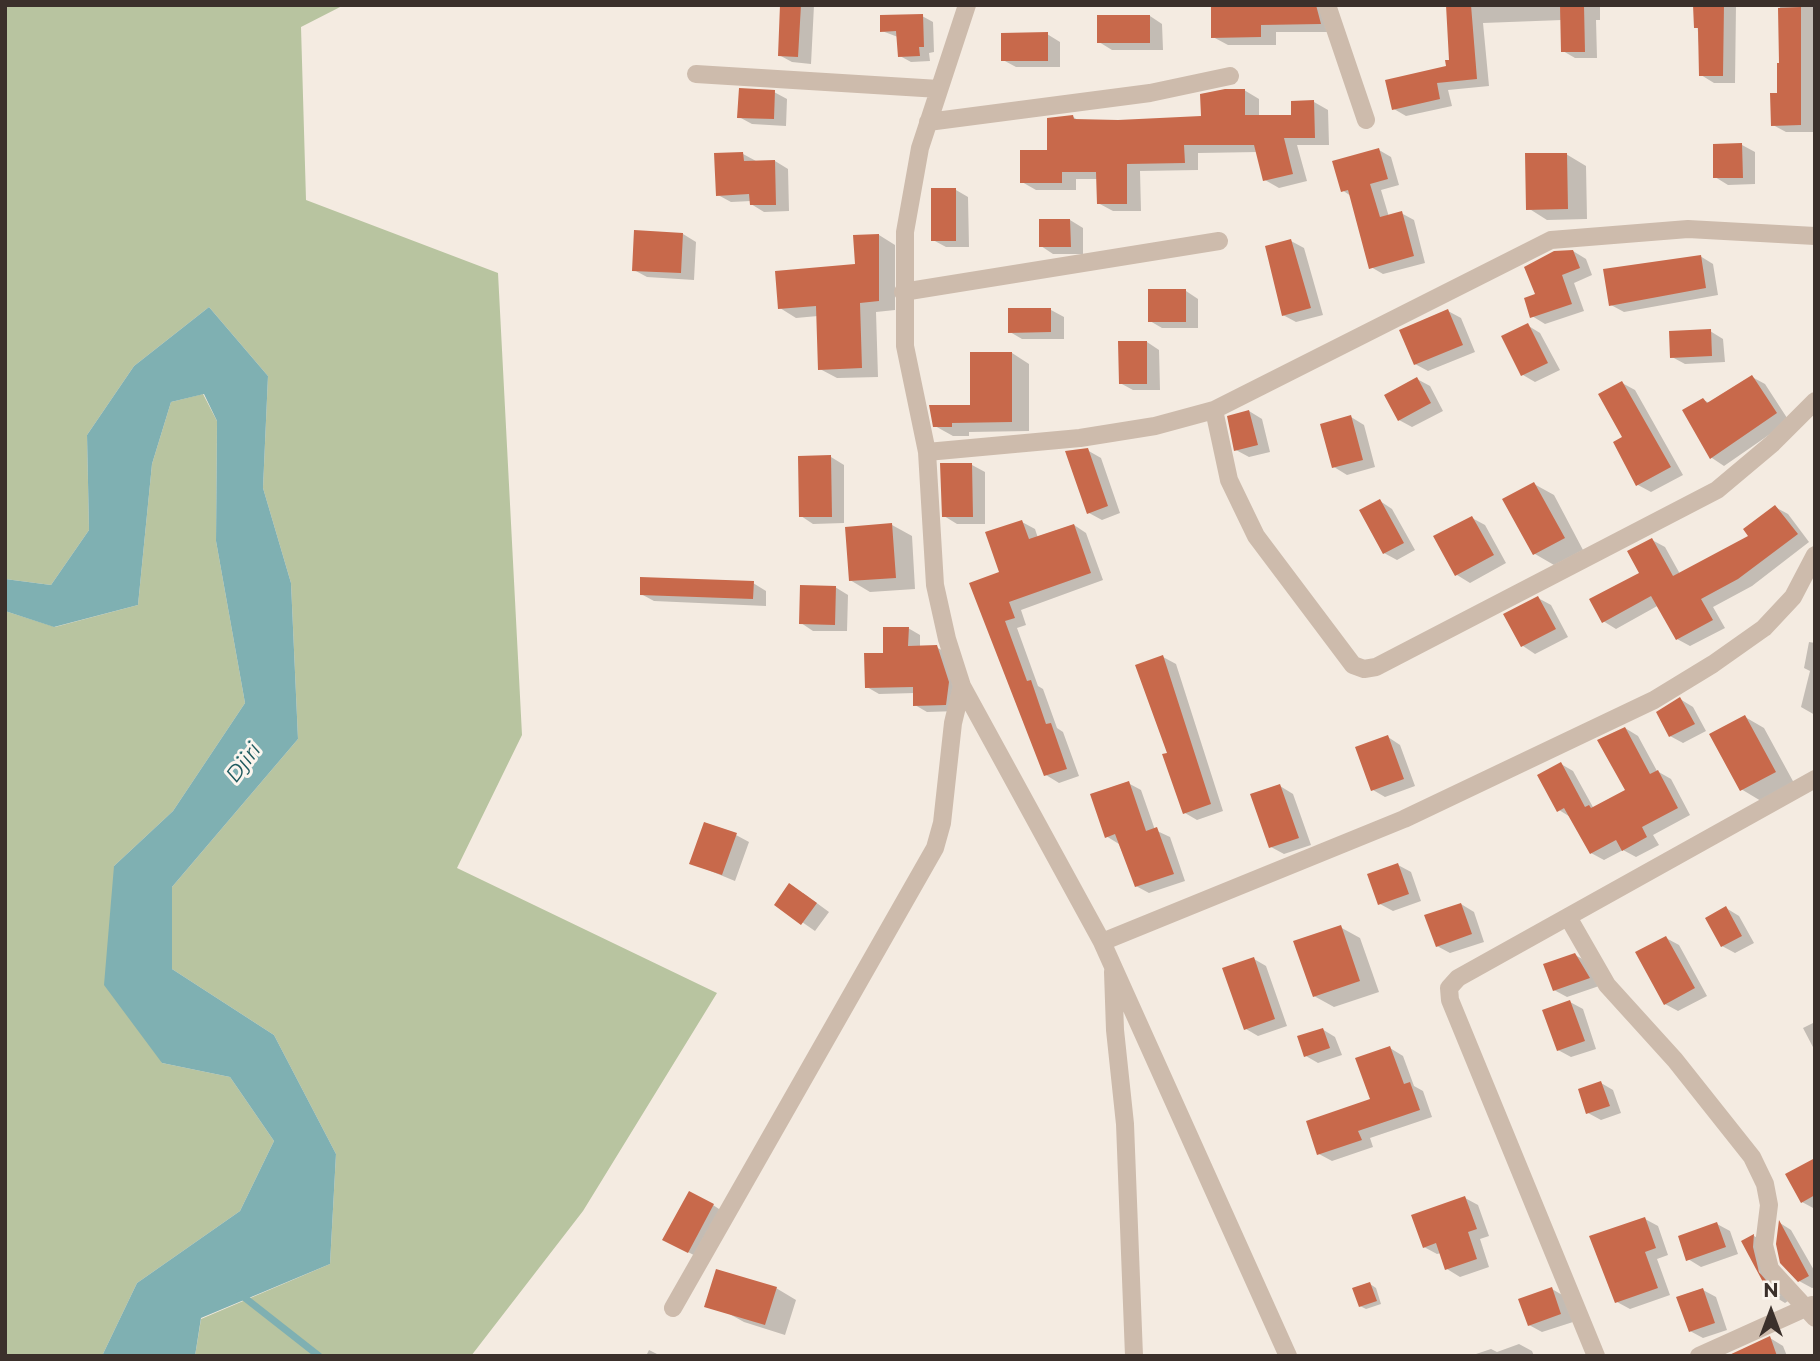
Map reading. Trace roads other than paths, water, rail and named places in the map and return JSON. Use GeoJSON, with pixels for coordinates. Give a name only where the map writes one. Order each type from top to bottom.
{"type":"FeatureCollection","features":[{"type":"Feature","properties":{"kind":"street"},"geometry":{"type":"LineString","coordinates":[[967,5],[928,122],[910,188],[903,292],[905,346],[927,453],[935,585],[947,639],[962,686],[1102,942],[1289,1356]]}},
{"type":"Feature","properties":{"kind":"street"},"geometry":{"type":"LineString","coordinates":[[1327,5],[1366,120]]}},
{"type":"Feature","properties":{"kind":"street"},"geometry":{"type":"LineString","coordinates":[[696,74],[939,89]]}},
{"type":"Feature","properties":{"kind":"street"},"geometry":{"type":"LineString","coordinates":[[928,122],[1150,93],[1230,76]]}},
{"type":"Feature","properties":{"kind":"street"},"geometry":{"type":"LineString","coordinates":[[927,453],[1080,438],[1156,426],[1214,410],[1551,240],[1688,229],[1815,236]]}},
{"type":"Feature","properties":{"kind":"street"},"geometry":{"type":"LineString","coordinates":[[903,292],[1219,241]]}},
{"type":"Feature","properties":{"kind":"street"},"geometry":{"type":"LineString","coordinates":[[1214,410],[1229,480],[1256,536],[1353,665],[1364,669],[1376,667],[1717,489],[1773,443],[1815,401]]}},
{"type":"Feature","properties":{"kind":"street"},"geometry":{"type":"LineString","coordinates":[[1102,942],[1404,819],[1654,699],[1764,628],[1793,597],[1815,555]]}},
{"type":"Feature","properties":{"kind":"street"},"geometry":{"type":"LineString","coordinates":[[673,1308],[935,848],[942,823],[953,723],[962,686]]}},
{"type":"Feature","properties":{"kind":"street"},"geometry":{"type":"LineString","coordinates":[[1596,1356],[1450,1000],[1449,988],[1458,978],[1815,779]]}},
{"type":"Feature","properties":{"kind":"street"},"geometry":{"type":"LineString","coordinates":[[1568,917],[1607,985],[1706,1096],[1752,1157],[1765,1184],[1769,1205],[1766,1257],[1770,1269],[1811,1310],[1699,1356]]}},
{"type":"Feature","properties":{"kind":"street"},"geometry":{"type":"LineString","coordinates":[[1113,967],[1113,1008],[1125,1124],[1134,1356]]}},
{"type":"Feature","properties":{"kind":"water","name":"Djiri"},"geometry":{"type":"Polygon","coordinates":[[[209,307],[268,376],[263,488],[291,583],[298,739],[172,887],[172,969],[274,1035],[336,1154],[330,1264],[201,1318],[195,1356],[102,1356],[137,1283],[240,1211],[274,1141],[230,1077],[162,1063],[104,985],[114,866],[173,811],[245,703],[216,541],[217,421],[204,394],[171,402],[152,464],[138,605],[54,627],[5,611],[5,579],[51,585],[89,530],[87,435],[134,366],[209,307]]]}},
{"type":"Feature","properties":{"kind":"waterway"},"geometry":{"type":"LineString","coordinates":[[240,1294],[319,1356]]}}]}
